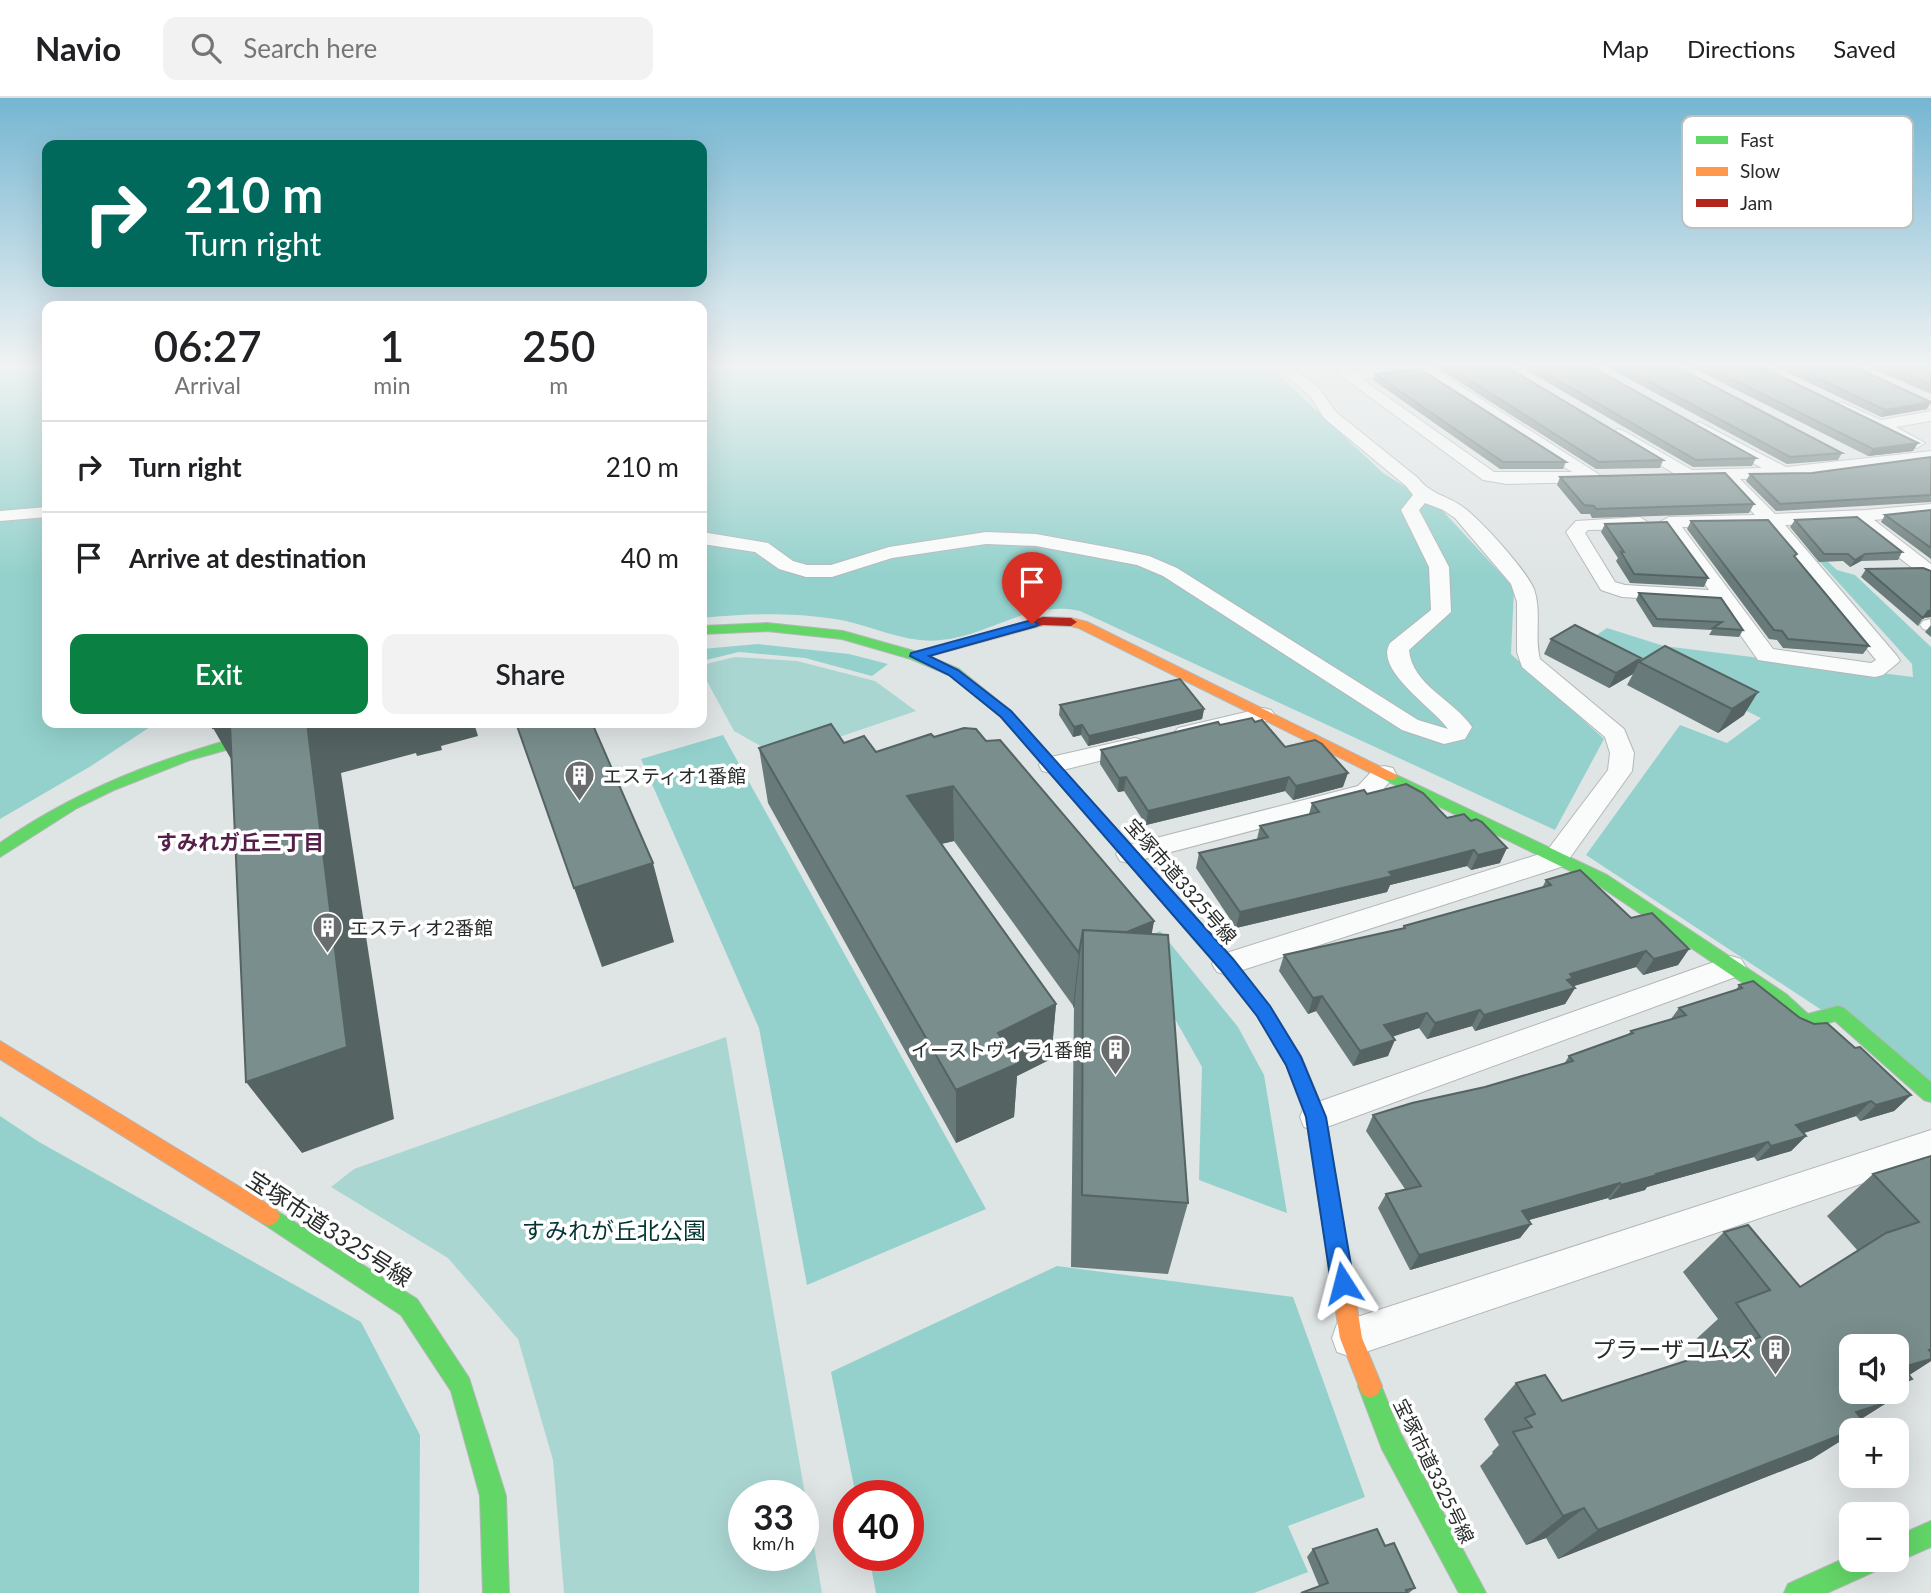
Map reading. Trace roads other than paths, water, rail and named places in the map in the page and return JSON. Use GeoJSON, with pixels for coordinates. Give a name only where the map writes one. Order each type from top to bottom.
{"type":"FeatureCollection","features":[{"type":"Feature","properties":{"kind":"street"},"geometry":{"type":"LineString","coordinates":[[1227,964],[1555,859],[1620,771],[1622,753],[1616,734],[1530,662],[1525,649],[1528,604],[1520,582],[1456,510],[1421,495],[1412,482],[1357,437]]}},
{"type":"Feature","properties":{"kind":"street"},"geometry":{"type":"LineString","coordinates":[[1434,437],[1489,476],[1507,479],[1598,477],[1534,437]]}},
{"type":"Feature","properties":{"kind":"street"},"geometry":{"type":"LineString","coordinates":[[1624,437],[1689,475]]}},
{"type":"Feature","properties":{"kind":"street"},"geometry":{"type":"LineString","coordinates":[[1718,437],[1784,473]]}},
{"type":"Feature","properties":{"kind":"street"},"geometry":{"type":"LineString","coordinates":[[1904,437],[1931,450]]}},
{"type":"Feature","properties":{"kind":"street"},"geometry":{"type":"LineString","coordinates":[[1840,452],[1864,464]]}},
{"type":"Feature","properties":{"kind":"street"},"geometry":{"type":"LineString","coordinates":[[1661,476],[1784,473],[1931,456]]}},
{"type":"Feature","properties":{"kind":"street"},"geometry":{"type":"LineString","coordinates":[[1670,522],[1766,654],[1875,670],[1889,661],[1769,519],[1727,475]]}},
{"type":"Feature","properties":{"kind":"street"},"geometry":{"type":"LineString","coordinates":[[707,539],[761,547],[786,565],[806,571],[832,571],[889,553],[986,538],[1036,540],[1142,560],[1170,572],[1410,725],[1444,737],[1457,734],[1460,727],[1447,711],[1404,673],[1396,657],[1398,648],[1441,612],[1444,584],[1439,561],[1410,510],[1421,495]]}},
{"type":"Feature","properties":{"kind":"street"},"geometry":{"type":"LineString","coordinates":[[1723,597],[1622,591],[1608,586],[1575,532],[1583,525],[1858,517],[1931,509]]}},
{"type":"Feature","properties":{"kind":"street"},"geometry":{"type":"LineString","coordinates":[[0,516],[42,512]]}},
{"type":"Feature","properties":{"kind":"street"},"geometry":{"type":"LineString","coordinates":[[1858,517],[1929,570]]}},
{"type":"Feature","properties":{"kind":"street"},"geometry":{"type":"LineString","coordinates":[[1899,569],[1929,570]]}},
{"type":"Feature","properties":{"kind":"street"},"geometry":{"type":"LineString","coordinates":[[916,656],[1043,621],[1083,625],[1555,859],[1601,878],[1780,999],[1805,1022],[1838,1013],[1931,1094]]}},
{"type":"Feature","properties":{"kind":"street","name":"宝塚市道3325号線"},"geometry":{"type":"LineString","coordinates":[[707,629],[729,627],[806,629],[873,641],[954,672],[1006,714],[1227,964],[1263,1011],[1294,1062],[1316,1117],[1351,1338],[1391,1440],[1473,1593]]}},
{"type":"Feature","properties":{"kind":"street"},"geometry":{"type":"LineString","coordinates":[[1051,765],[1263,715]]}},
{"type":"Feature","properties":{"kind":"street"},"geometry":{"type":"LineString","coordinates":[[0,851],[20,833],[76,798],[168,761],[289,728]]}},
{"type":"Feature","properties":{"kind":"street"},"geometry":{"type":"LineString","coordinates":[[1129,854],[1367,792],[1384,774]]}},
{"type":"Feature","properties":{"kind":"street"},"geometry":{"type":"LineString","coordinates":[[1316,1117],[1731,967]]}},
{"type":"Feature","properties":{"kind":"street","name":"宝塚市道3325号線"},"geometry":{"type":"LineString","coordinates":[[0,1049],[276,1220],[408,1307],[461,1386],[493,1496],[496,1593]]}},
{"type":"Feature","properties":{"kind":"street"},"geometry":{"type":"LineString","coordinates":[[1351,1338],[1931,1145]]}},
{"type":"Feature","properties":{"kind":"street"},"geometry":{"type":"LineString","coordinates":[[1909,1544],[1931,1534]]}},
{"type":"Feature","properties":{"kind":"street"},"geometry":{"type":"LineString","coordinates":[[1797,1593],[1844,1572]]}},
{"type":"Feature","properties":{"kind":"place","name":"エスティオ1番館"},"geometry":{"type":"Point","coordinates":[580,803]}},
{"type":"Feature","properties":{"kind":"place","name":"エスティオ2番館"},"geometry":{"type":"Point","coordinates":[327,955]}},
{"type":"Feature","properties":{"kind":"place","name":"イーストヴィラ1番館"},"geometry":{"type":"Point","coordinates":[1115,1077]}},
{"type":"Feature","properties":{"kind":"place","name":"プラーザコムズ"},"geometry":{"type":"Point","coordinates":[1776,1377]}},
{"type":"Feature","properties":{"kind":"district","name":"すみれガ丘三丁目"},"geometry":{"type":"Point","coordinates":[240,843]}},
{"type":"Feature","properties":{"kind":"park label","name":"すみれが丘北公園"},"geometry":{"type":"Point","coordinates":[614,1231]}}]}
